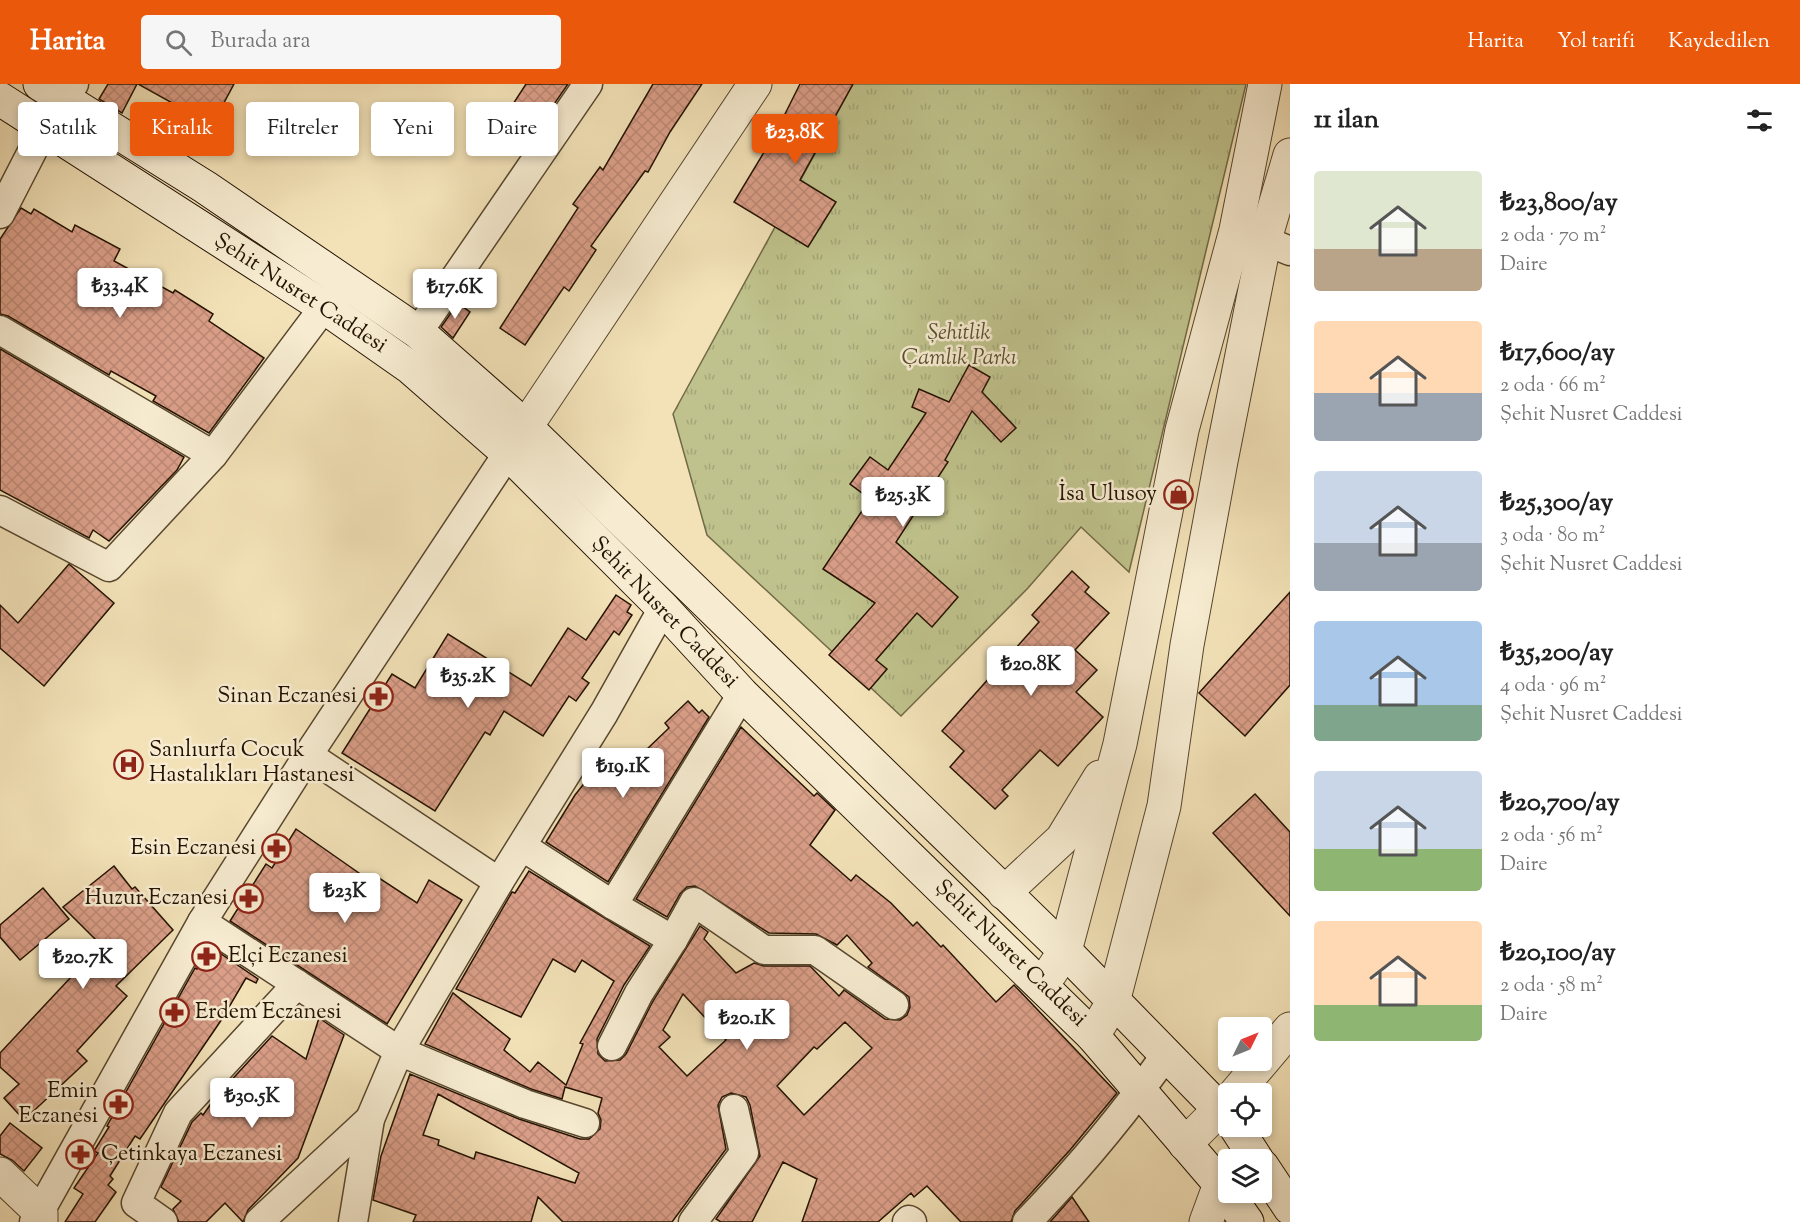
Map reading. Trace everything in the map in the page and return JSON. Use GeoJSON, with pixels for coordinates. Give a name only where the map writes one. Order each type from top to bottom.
{"type":"FeatureCollection","features":[{"type":"Feature","properties":{"kind":"main road"},"geometry":{"type":"LineString","coordinates":[[517,440],[755,84]]}},
{"type":"Feature","properties":{"kind":"main road"},"geometry":{"type":"LineString","coordinates":[[1043,984],[1065,951],[1120,744],[1182,430],[1264,240],[1265,84]]}},
{"type":"Feature","properties":{"kind":"main road","name":"Şehit Nusret Caddesi"},"geometry":{"type":"LineString","coordinates":[[60,89],[418,332],[742,694],[1043,984],[1093,1036],[1218,1181]]}},
{"type":"Feature","properties":{"kind":"main road","name":"Şehit Nusret Caddesi"},"geometry":{"type":"LineString","coordinates":[[0,99],[18,111]]}},
{"type":"Feature","properties":{"kind":"main road"},"geometry":{"type":"LineString","coordinates":[[1093,1036],[1113,1002],[1164,806],[1189,634],[1264,240],[1290,155]]}},
{"type":"Feature","properties":{"kind":"main road","name":"Şehit Nusret Caddesi"},"geometry":{"type":"LineString","coordinates":[[87,156],[324,307],[517,440],[1004,892],[1065,951],[1113,1002],[1218,1099]]}},
{"type":"Feature","properties":{"kind":"main road"},"geometry":{"type":"LineString","coordinates":[[1004,892],[1062,839],[1120,744]]}},
{"type":"Feature","properties":{"kind":"main road"},"geometry":{"type":"LineString","coordinates":[[1250,1083],[1290,1029]]}},
{"type":"Feature","properties":{"kind":"main road"},"geometry":{"type":"LineString","coordinates":[[1185,1144],[1218,1119]]}},
{"type":"Feature","properties":{"kind":"main road"},"geometry":{"type":"LineString","coordinates":[[0,1174],[38,1219]]}},
{"type":"Feature","properties":{"kind":"main road"},"geometry":{"type":"LineString","coordinates":[[1272,1191],[1280,1211]]}},
{"type":"Feature","properties":{"kind":"main road"},"geometry":{"type":"LineString","coordinates":[[1206,1222],[1218,1192]]}},
{"type":"Feature","properties":{"kind":"main road","name":"Şehit Nusret Caddesi"},"geometry":{"type":"LineString","coordinates":[[1234,1203],[1246,1222]]}},
{"type":"Feature","properties":{"kind":"street"},"geometry":{"type":"LineString","coordinates":[[418,332],[588,84]]}},
{"type":"Feature","properties":{"kind":"street"},"geometry":{"type":"LineString","coordinates":[[0,214],[31,156]]}},
{"type":"Feature","properties":{"kind":"street"},"geometry":{"type":"LineString","coordinates":[[0,510],[109,567],[213,455],[324,307]]}},
{"type":"Feature","properties":{"kind":"street"},"geometry":{"type":"LineString","coordinates":[[0,330],[213,455]]}},
{"type":"Feature","properties":{"kind":"street"},"geometry":{"type":"LineString","coordinates":[[38,1219],[202,922],[308,755],[517,440]]}},
{"type":"Feature","properties":{"kind":"street"},"geometry":{"type":"LineString","coordinates":[[353,1222],[370,1119],[399,1051],[499,882],[523,847],[604,713],[663,608]]}},
{"type":"Feature","properties":{"kind":"street"},"geometry":{"type":"LineString","coordinates":[[613,905],[742,694]]}},
{"type":"Feature","properties":{"kind":"street"},"geometry":{"type":"LineString","coordinates":[[308,755],[499,882]]}},
{"type":"Feature","properties":{"kind":"street"},"geometry":{"type":"LineString","coordinates":[[523,847],[613,905],[673,940]]}},
{"type":"Feature","properties":{"kind":"street"},"geometry":{"type":"LineString","coordinates":[[612,1046],[639,993],[694,902],[764,950],[815,950],[894,1005]]}},
{"type":"Feature","properties":{"kind":"street"},"geometry":{"type":"LineString","coordinates":[[202,922],[399,1051],[525,1104],[585,1123]]}},
{"type":"Feature","properties":{"kind":"street"},"geometry":{"type":"LineString","coordinates":[[163,1222],[136,1203],[178,1113],[297,984]]}},
{"type":"Feature","properties":{"kind":"street"},"geometry":{"type":"LineString","coordinates":[[1027,1222],[1077,1170],[1140,1093],[1167,1053]]}},
{"type":"Feature","properties":{"kind":"street"},"geometry":{"type":"LineString","coordinates":[[693,1222],[744,1153],[734,1109]]}},
{"type":"Feature","properties":{"kind":"street"},"geometry":{"type":"LineString","coordinates":[[259,1222],[370,1119]]}},
{"type":"Feature","properties":{"kind":"street"},"geometry":{"type":"LineString","coordinates":[[907,1222],[909,1220],[912,1222]]}},
{"type":"Feature","properties":{"kind":"green space","name":"Şehitlik Çamlık Parkı"},"geometry":{"type":"Polygon","coordinates":[[[853,84],[1246,84],[1129,572],[1081,527],[1028,588],[901,716],[707,535],[673,414],[853,84]]]}},
{"type":"Feature","properties":{"kind":"building"},"geometry":{"type":"Polygon","coordinates":[[[108,84],[137,84],[122,113],[118,111],[118,102],[104,102],[99,99],[108,84]]]}},
{"type":"Feature","properties":{"kind":"building"},"geometry":{"type":"Polygon","coordinates":[[[138,84],[234,84],[224,102],[170,102],[138,84]]]}},
{"type":"Feature","properties":{"kind":"building"},"geometry":{"type":"Polygon","coordinates":[[[526,84],[568,84],[556,102],[514,102],[526,84]]]}},
{"type":"Feature","properties":{"kind":"building"},"geometry":{"type":"Polygon","coordinates":[[[653,84],[702,84],[670,132],[648,172],[645,171],[591,246],[596,250],[569,291],[564,287],[525,345],[500,328],[578,208],[573,204],[600,167],[603,170],[653,84]]]}},
{"type":"Feature","properties":{"kind":"building"},"geometry":{"type":"Polygon","coordinates":[[[800,84],[853,84],[800,180],[836,202],[808,247],[734,202],[775,134],[800,84]]]}},
{"type":"Feature","properties":{"kind":"building"},"geometry":{"type":"Polygon","coordinates":[[[21,208],[31,214],[34,209],[72,232],[75,225],[120,249],[114,261],[173,293],[175,290],[213,314],[209,321],[264,358],[209,433],[153,401],[156,396],[111,371],[109,375],[8,316],[0,314],[0,239],[21,208]]]}},
{"type":"Feature","properties":{"kind":"building"},"geometry":{"type":"Polygon","coordinates":[[[458,303],[470,312],[453,338],[441,327],[458,303]]]}},
{"type":"Feature","properties":{"kind":"building"},"geometry":{"type":"Polygon","coordinates":[[[0,349],[184,457],[177,470],[109,541],[93,530],[89,538],[0,490],[0,349]]]}},
{"type":"Feature","properties":{"kind":"building"},"geometry":{"type":"Polygon","coordinates":[[[969,365],[990,377],[982,392],[1016,428],[1001,442],[972,411],[945,460],[948,462],[896,542],[958,597],[932,627],[917,613],[876,660],[887,669],[869,690],[829,655],[875,603],[823,569],[870,499],[850,484],[870,457],[888,470],[926,413],[912,407],[919,389],[949,402],[969,365]]]}},
{"type":"Feature","properties":{"kind":"building"},"geometry":{"type":"Polygon","coordinates":[[[69,564],[114,603],[44,686],[0,648],[0,605],[18,623],[69,564]]]}},
{"type":"Feature","properties":{"kind":"building"},"geometry":{"type":"Polygon","coordinates":[[[1072,571],[1089,587],[1085,592],[1109,613],[1075,650],[1097,670],[1076,692],[1103,717],[1058,766],[1040,750],[1002,790],[1008,796],[995,809],[950,767],[964,751],[942,731],[1039,622],[1032,615],[1072,571]]]}},
{"type":"Feature","properties":{"kind":"building"},"geometry":{"type":"Polygon","coordinates":[[[1290,592],[1290,685],[1245,736],[1199,693],[1290,592]]]}},
{"type":"Feature","properties":{"kind":"building"},"geometry":{"type":"Polygon","coordinates":[[[616,595],[631,605],[627,612],[632,615],[619,635],[614,631],[582,678],[589,683],[576,701],[569,696],[543,736],[504,711],[490,735],[485,732],[435,811],[342,753],[392,674],[415,688],[448,634],[531,686],[568,628],[586,640],[616,595]]]}},
{"type":"Feature","properties":{"kind":"building"},"geometry":{"type":"Polygon","coordinates":[[[688,701],[699,713],[702,710],[709,717],[608,882],[546,842],[575,795],[602,761],[622,773],[669,728],[665,723],[688,701]]]}},
{"type":"Feature","properties":{"kind":"building"},"geometry":{"type":"Polygon","coordinates":[[[741,727],[814,796],[817,793],[835,810],[810,845],[851,881],[856,875],[891,903],[913,926],[917,922],[941,947],[943,945],[996,1002],[1014,985],[1117,1093],[1015,1211],[1011,1222],[961,1222],[927,1186],[914,1197],[911,1193],[878,1222],[802,1222],[817,1179],[783,1162],[752,1222],[721,1222],[716,1219],[760,1156],[750,1105],[746,1097],[731,1093],[722,1097],[718,1105],[726,1149],[672,1222],[563,1222],[538,1197],[531,1222],[413,1222],[416,1215],[373,1200],[381,1156],[410,1074],[519,1119],[580,1139],[589,1139],[600,1129],[601,1120],[598,1113],[602,1098],[565,1087],[562,1099],[531,1089],[425,1044],[453,993],[510,1039],[504,1050],[530,1072],[538,1062],[566,1085],[583,1044],[580,1043],[614,981],[582,960],[575,972],[553,959],[521,1017],[456,989],[512,892],[515,893],[529,871],[650,946],[624,985],[597,1039],[598,1054],[605,1061],[620,1060],[626,1054],[653,1001],[700,926],[708,932],[704,939],[736,973],[754,963],[764,966],[810,966],[839,996],[844,990],[885,1019],[900,1020],[907,1015],[910,1007],[909,997],[868,967],[872,963],[847,935],[837,945],[816,934],[769,933],[695,886],[687,887],[680,894],[667,917],[636,899],[741,727]],[[683,994],[663,1030],[670,1037],[659,1047],[687,1076],[726,1040],[683,994]],[[845,1022],[817,1049],[814,1047],[777,1086],[804,1115],[872,1048],[845,1022]],[[438,1094],[423,1135],[439,1140],[438,1145],[474,1159],[476,1152],[575,1183],[579,1173],[438,1094]]]}},
{"type":"Feature","properties":{"kind":"building"},"geometry":{"type":"Polygon","coordinates":[[[1255,794],[1290,832],[1290,916],[1213,833],[1255,794]]]}},
{"type":"Feature","properties":{"kind":"building"},"geometry":{"type":"Polygon","coordinates":[[[296,829],[369,880],[373,874],[417,903],[429,880],[462,900],[387,1024],[230,921],[266,864],[272,868],[296,829]]]}},
{"type":"Feature","properties":{"kind":"building"},"geometry":{"type":"Polygon","coordinates":[[[114,866],[132,889],[135,887],[173,930],[116,986],[127,996],[77,1051],[87,1061],[24,1120],[4,1098],[19,1084],[0,1067],[0,1053],[101,945],[63,907],[114,866]]]}},
{"type":"Feature","properties":{"kind":"building"},"geometry":{"type":"Polygon","coordinates":[[[43,888],[69,919],[20,960],[0,937],[0,925],[43,888]]]}},
{"type":"Feature","properties":{"kind":"building"},"geometry":{"type":"Polygon","coordinates":[[[211,947],[258,979],[256,983],[246,978],[222,1019],[140,1139],[135,1136],[110,1176],[113,1179],[108,1185],[116,1192],[95,1222],[65,1222],[83,1194],[74,1188],[98,1153],[94,1151],[109,1127],[107,1126],[195,968],[197,969],[211,947]]]}},
{"type":"Feature","properties":{"kind":"building"},"geometry":{"type":"Polygon","coordinates":[[[319,1018],[344,1035],[298,1158],[248,1210],[243,1222],[225,1203],[206,1222],[179,1222],[173,1209],[181,1201],[161,1187],[192,1122],[201,1113],[203,1115],[215,1098],[272,1036],[306,1059],[319,1018]]]}},
{"type":"Feature","properties":{"kind":"building"},"geometry":{"type":"Polygon","coordinates":[[[10,1123],[42,1148],[24,1171],[12,1160],[0,1154],[0,1136],[10,1123]]]}},
{"type":"Feature","properties":{"kind":"building"},"geometry":{"type":"Polygon","coordinates":[[[1072,1197],[1089,1222],[1050,1222],[1058,1213],[1072,1197]]]}},
{"type":"Feature","properties":{"kind":"place","name":"İsa Ulusoy"},"geometry":{"type":"Point","coordinates":[1178,495]}},
{"type":"Feature","properties":{"kind":"place","name":"Sinan Eczanesi"},"geometry":{"type":"Point","coordinates":[378,697]}},
{"type":"Feature","properties":{"kind":"place","name":"Sanlıurfa Cocuk Hastalıkları Hastanesi"},"geometry":{"type":"Point","coordinates":[128,764]}},
{"type":"Feature","properties":{"kind":"place","name":"Esin Eczanesi"},"geometry":{"type":"Point","coordinates":[277,849]}},
{"type":"Feature","properties":{"kind":"place","name":"Huzur Eczanesi"},"geometry":{"type":"Point","coordinates":[249,899]}},
{"type":"Feature","properties":{"kind":"place","name":"Elçi Eczanesi"},"geometry":{"type":"Point","coordinates":[207,957]}},
{"type":"Feature","properties":{"kind":"place","name":"Erdem Eczanesi"},"geometry":{"type":"Point","coordinates":[174,1013]}},
{"type":"Feature","properties":{"kind":"place","name":"Emin Eczanesi"},"geometry":{"type":"Point","coordinates":[119,1105]}},
{"type":"Feature","properties":{"kind":"place","name":"Çetinkaya Eczanesi"},"geometry":{"type":"Point","coordinates":[80,1155]}}]}
